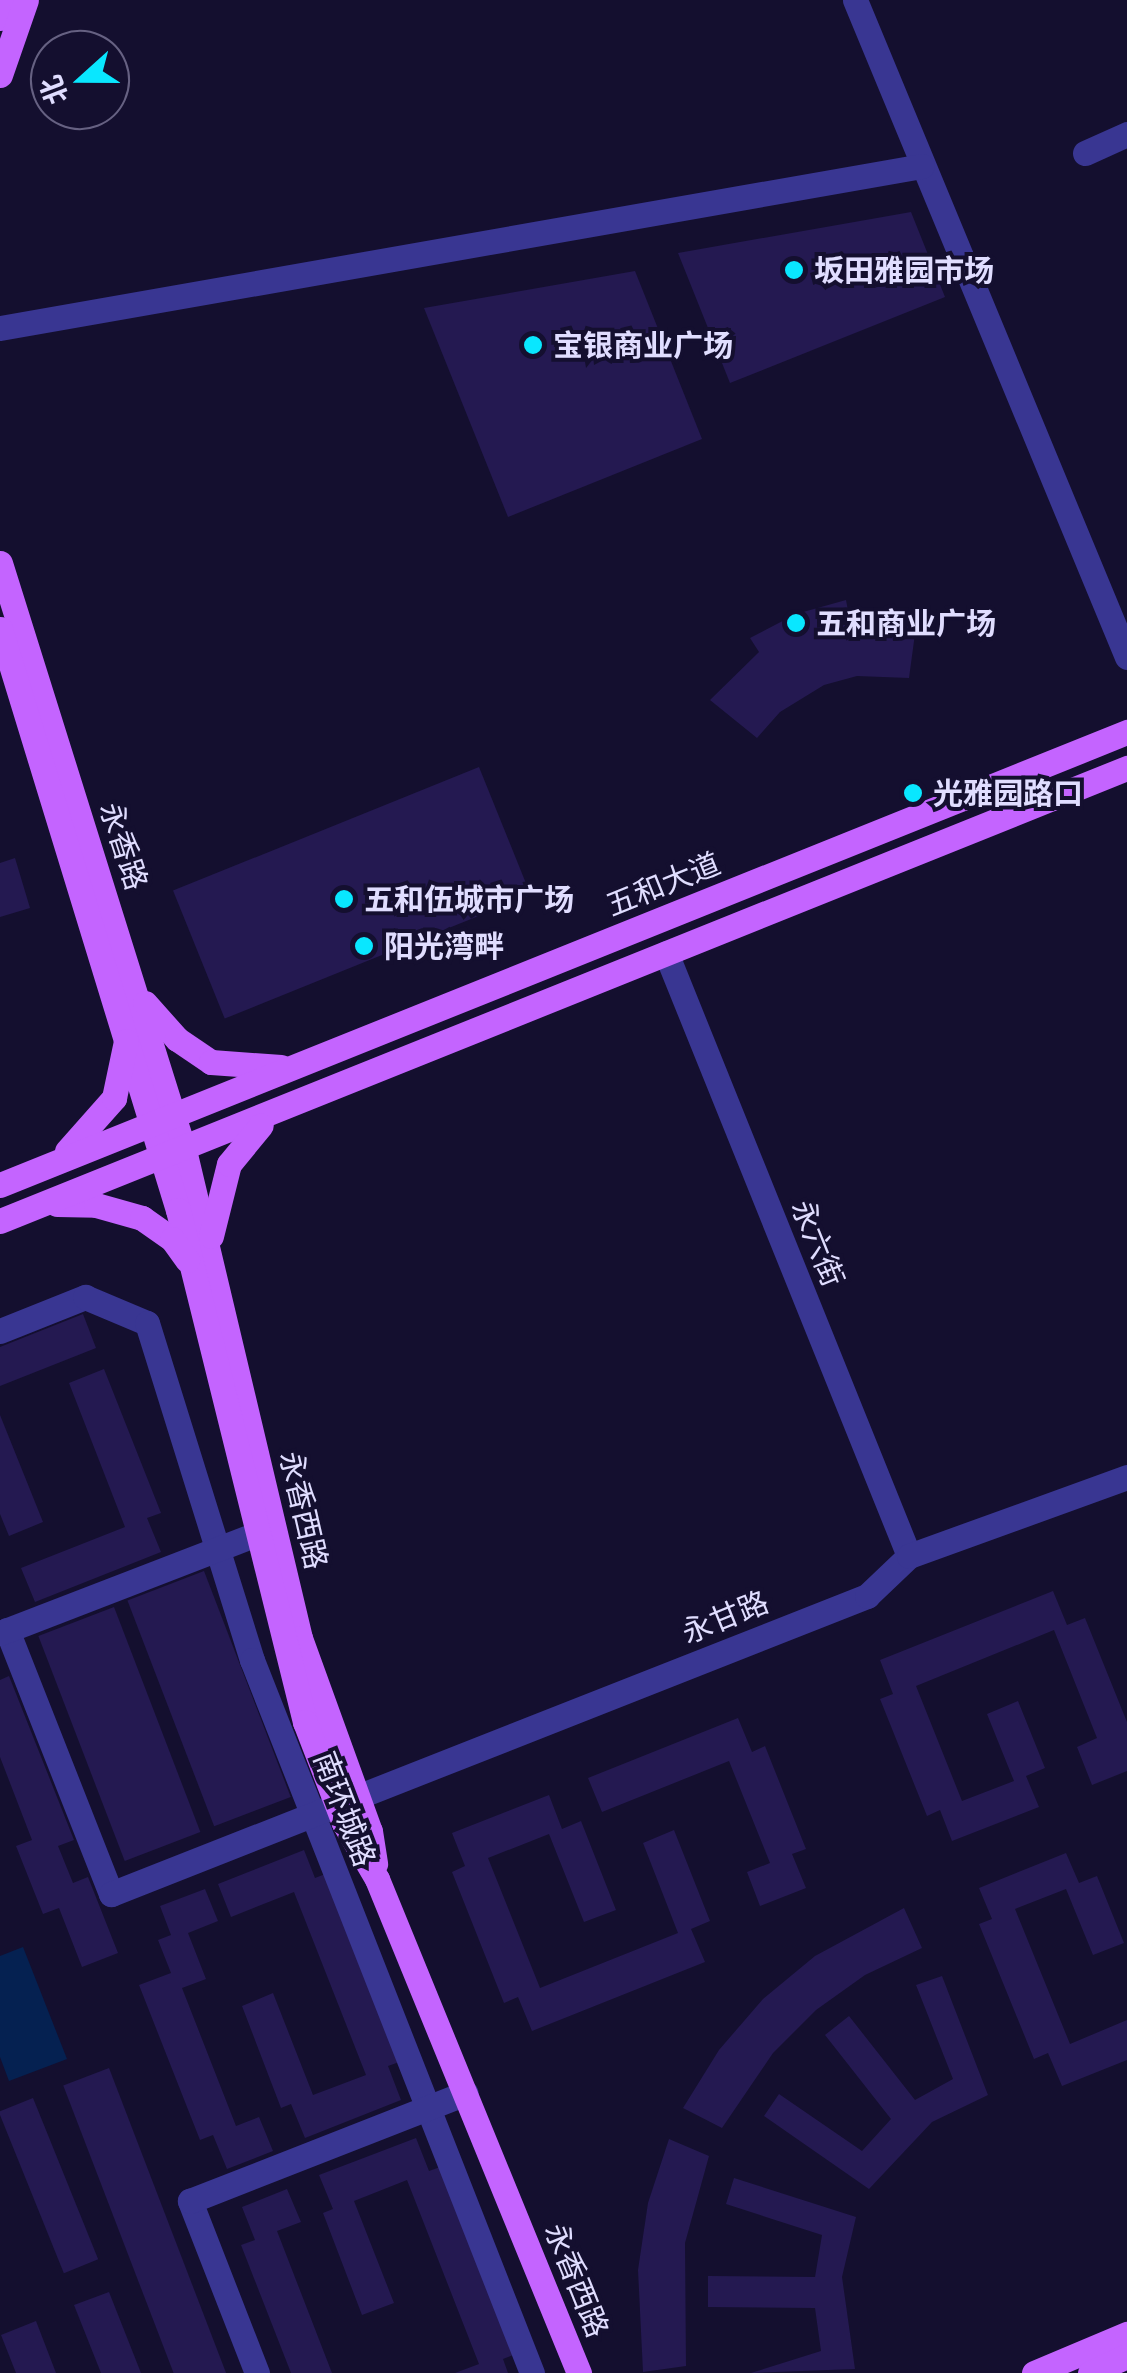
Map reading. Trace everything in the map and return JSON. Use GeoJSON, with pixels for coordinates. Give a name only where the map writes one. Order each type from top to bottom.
{"type":"FeatureCollection","features":[{"type":"Feature","properties":{"kind":"main road"},"geometry":{"type":"LineString","coordinates":[[0,18],[6,0]]}},
{"type":"Feature","properties":{"kind":"main road"},"geometry":{"type":"LineString","coordinates":[[0,74],[26,0]]}},
{"type":"Feature","properties":{"kind":"main road","name":"永香路"},"geometry":{"type":"LineString","coordinates":[[0,563],[133,984],[174,1154]]}},
{"type":"Feature","properties":{"kind":"main road","name":"永香路"},"geometry":{"type":"LineString","coordinates":[[0,630],[124,1022],[164,1120]]}},
{"type":"Feature","properties":{"kind":"main road","name":"五和大道"},"geometry":{"type":"LineString","coordinates":[[22,1176],[1127,732]]}},
{"type":"Feature","properties":{"kind":"main road"},"geometry":{"type":"LineString","coordinates":[[0,1221],[284,1112],[1127,768]]}},
{"type":"Feature","properties":{"kind":"main road"},"geometry":{"type":"LineString","coordinates":[[133,984],[161,1024],[211,1062],[252,1068],[303,1064],[319,1097]]}},
{"type":"Feature","properties":{"kind":"main road"},"geometry":{"type":"LineString","coordinates":[[36,1206],[22,1176],[89,1133],[114,1098],[125,1060],[124,1022]]}},
{"type":"Feature","properties":{"kind":"main road"},"geometry":{"type":"LineString","coordinates":[[36,1206],[96,1205],[142,1218],[202,1264],[229,1164],[248,1135],[284,1112]]}},
{"type":"Feature","properties":{"kind":"main road","name":"永香西路"},"geometry":{"type":"LineString","coordinates":[[174,1154],[300,1638],[347,1802]]}},
{"type":"Feature","properties":{"kind":"main road","name":"永香西路"},"geometry":{"type":"LineString","coordinates":[[202,1264],[256,1534],[292,1682],[347,1802],[579,2373]]}},
{"type":"Feature","properties":{"kind":"main road"},"geometry":{"type":"LineString","coordinates":[[1034,2373],[1127,2334]]}},
{"type":"Feature","properties":{"kind":"main road"},"geometry":{"type":"LineString","coordinates":[[1090,2373],[1127,2356]]}},
{"type":"Feature","properties":{"kind":"street"},"geometry":{"type":"LineString","coordinates":[[854,0],[1127,657]]}},
{"type":"Feature","properties":{"kind":"street"},"geometry":{"type":"LineString","coordinates":[[1085,154],[1127,134]]}},
{"type":"Feature","properties":{"kind":"street"},"geometry":{"type":"LineString","coordinates":[[0,328],[922,166]]}},
{"type":"Feature","properties":{"kind":"street","name":"永六街"},"geometry":{"type":"LineString","coordinates":[[666,954],[909,1556]]}},
{"type":"Feature","properties":{"kind":"street","name":"南环城路"},"geometry":{"type":"LineString","coordinates":[[0,1331],[86,1297],[147,1324],[252,1660],[532,2373]]}},
{"type":"Feature","properties":{"kind":"street","name":"永甘路"},"geometry":{"type":"LineString","coordinates":[[4,1631],[111,1894],[867,1596],[909,1556],[1127,1477]]}},
{"type":"Feature","properties":{"kind":"street"},"geometry":{"type":"LineString","coordinates":[[4,1631],[256,1534]]}},
{"type":"Feature","properties":{"kind":"street"},"geometry":{"type":"LineString","coordinates":[[257,2373],[190,2201],[466,2093]]}},
{"type":"Feature","properties":{"kind":"water"},"geometry":{"type":"Polygon","coordinates":[[[23,1947],[67,2059],[9,2081],[0,2057],[0,1956],[23,1947]]]}},
{"type":"Feature","properties":{"kind":"building"},"geometry":{"type":"Polygon","coordinates":[[[911,212],[945,297],[730,383],[678,253],[911,212]]]}},
{"type":"Feature","properties":{"kind":"building","name":"宝银商业广场"},"geometry":{"type":"Polygon","coordinates":[[[635,271],[702,439],[508,517],[424,308],[635,271]]]}},
{"type":"Feature","properties":{"kind":"building"},"geometry":{"type":"Polygon","coordinates":[[[846,600],[849,616],[917,619],[909,678],[857,676],[824,685],[780,712],[757,738],[710,700],[759,652],[750,638],[796,614],[846,600]]]}},
{"type":"Feature","properties":{"kind":"building","name":"五和伍城市广场"},"geometry":{"type":"Polygon","coordinates":[[[479,767],[531,895],[225,1019],[173,891],[479,767]]]}},
{"type":"Feature","properties":{"kind":"building"},"geometry":{"type":"Polygon","coordinates":[[[15,858],[30,908],[0,917],[0,863],[15,858]]]}},
{"type":"Feature","properties":{"kind":"building"},"geometry":{"type":"Polygon","coordinates":[[[83,1314],[96,1348],[0,1386],[0,1347],[83,1314]]]}},
{"type":"Feature","properties":{"kind":"building"},"geometry":{"type":"Polygon","coordinates":[[[104,1369],[161,1513],[147,1518],[161,1552],[35,1602],[21,1568],[125,1527],[69,1383],[104,1369]]]}},
{"type":"Feature","properties":{"kind":"building"},"geometry":{"type":"Polygon","coordinates":[[[0,1415],[43,1522],[9,1536],[0,1514],[0,1415]]]}},
{"type":"Feature","properties":{"kind":"building"},"geometry":{"type":"Polygon","coordinates":[[[204,1571],[291,1797],[214,1826],[127,1600],[204,1571]]]}},
{"type":"Feature","properties":{"kind":"building"},"geometry":{"type":"Polygon","coordinates":[[[1053,1591],[1067,1625],[1085,1618],[1127,1722],[1127,1771],[1092,1785],[1077,1747],[1097,1738],[1054,1630],[916,1686],[962,1801],[1014,1781],[987,1714],[1018,1701],[1045,1768],[1026,1776],[1039,1807],[952,1841],[940,1810],[927,1816],[880,1699],[893,1694],[880,1660],[1053,1591]]]}},
{"type":"Feature","properties":{"kind":"building"},"geometry":{"type":"Polygon","coordinates":[[[114,1607],[200,1832],[125,1861],[38,1636],[114,1607]]]}},
{"type":"Feature","properties":{"kind":"building"},"geometry":{"type":"Polygon","coordinates":[[[9,1676],[74,1840],[58,1846],[73,1883],[88,1877],[118,1953],[82,1967],[59,1908],[43,1914],[16,1846],[32,1840],[0,1757],[0,1680],[9,1676]]]}},
{"type":"Feature","properties":{"kind":"building"},"geometry":{"type":"Polygon","coordinates":[[[738,1718],[752,1752],[765,1746],[806,1849],[792,1854],[806,1888],[760,1906],[747,1872],[770,1863],[729,1761],[602,1812],[588,1778],[738,1718]]]}},
{"type":"Feature","properties":{"kind":"building"},"geometry":{"type":"Polygon","coordinates":[[[549,1795],[562,1829],[581,1821],[616,1910],[584,1922],[549,1834],[488,1858],[540,1988],[678,1933],[643,1843],[674,1830],[710,1921],[691,1929],[705,1962],[532,2031],[518,1997],[504,2003],[452,1872],[465,1866],[452,1833],[549,1795]]]}},
{"type":"Feature","properties":{"kind":"building"},"geometry":{"type":"Polygon","coordinates":[[[304,1850],[315,1878],[328,1873],[402,2061],[388,2066],[401,2100],[305,2138],[291,2104],[281,2108],[242,2006],[273,1993],[313,2095],[366,2075],[294,1892],[231,1917],[218,1884],[304,1850]]]}},
{"type":"Feature","properties":{"kind":"building"},"geometry":{"type":"Polygon","coordinates":[[[1066,1853],[1079,1883],[1097,1876],[1124,1943],[1093,1955],[1066,1889],[1015,1909],[1070,2044],[1127,2020],[1127,2060],[1062,2086],[1048,2053],[1034,2059],[979,1924],[992,1919],[979,1888],[1066,1853]]]}},
{"type":"Feature","properties":{"kind":"building"},"geometry":{"type":"Polygon","coordinates":[[[205,1889],[218,1921],[188,1933],[206,1979],[182,1988],[236,2126],[259,2117],[273,2151],[227,2169],[213,2135],[200,2140],[139,1985],[171,1973],[158,1940],[171,1935],[160,1906],[205,1889]]]}},
{"type":"Feature","properties":{"kind":"building"},"geometry":{"type":"Polygon","coordinates":[[[904,1908],[922,1948],[865,1975],[816,2010],[773,2053],[722,2128],[683,2108],[719,2050],[763,1999],[815,1956],[904,1908]]]}},
{"type":"Feature","properties":{"kind":"building"},"geometry":{"type":"Polygon","coordinates":[[[942,1976],[988,2095],[932,2122],[869,2189],[764,2116],[779,2094],[862,2151],[891,2119],[825,2035],[849,2016],[915,2100],[953,2079],[916,1985],[942,1976]]]}},
{"type":"Feature","properties":{"kind":"building"},"geometry":{"type":"Polygon","coordinates":[[[109,2068],[226,2373],[174,2373],[63,2086],[109,2068]]]}},
{"type":"Feature","properties":{"kind":"building"},"geometry":{"type":"Polygon","coordinates":[[[33,2098],[98,2259],[64,2273],[0,2115],[0,2111],[33,2098]]]}},
{"type":"Feature","properties":{"kind":"building"},"geometry":{"type":"Polygon","coordinates":[[[416,2138],[429,2171],[443,2166],[516,2354],[503,2359],[508,2373],[455,2373],[479,2364],[407,2180],[354,2201],[394,2303],[362,2315],[323,2213],[333,2209],[319,2175],[416,2138]]]}},
{"type":"Feature","properties":{"kind":"building"},"geometry":{"type":"Polygon","coordinates":[[[669,2139],[709,2156],[685,2243],[686,2366],[643,2372],[638,2270],[648,2203],[669,2139]]]}},
{"type":"Feature","properties":{"kind":"building"},"geometry":{"type":"Polygon","coordinates":[[[734,2178],[856,2217],[842,2277],[855,2369],[751,2373],[821,2351],[815,2308],[708,2307],[708,2276],[815,2277],[822,2235],[726,2204],[734,2178]]]}},
{"type":"Feature","properties":{"kind":"building"},"geometry":{"type":"Polygon","coordinates":[[[287,2189],[301,2222],[277,2231],[332,2373],[291,2373],[241,2245],[255,2240],[242,2207],[287,2189]]]}},
{"type":"Feature","properties":{"kind":"building"},"geometry":{"type":"Polygon","coordinates":[[[109,2292],[141,2373],[101,2373],[74,2305],[109,2292]]]}},
{"type":"Feature","properties":{"kind":"building"},"geometry":{"type":"Polygon","coordinates":[[[36,2321],[56,2373],[16,2373],[1,2335],[36,2321]]]}},
{"type":"Feature","properties":{"kind":"place","name":"坂田雅园市场"},"geometry":{"type":"Point","coordinates":[794,270]}},
{"type":"Feature","properties":{"kind":"place","name":"宝银商业广场"},"geometry":{"type":"Point","coordinates":[533,345]}},
{"type":"Feature","properties":{"kind":"place","name":"五和商业广场"},"geometry":{"type":"Point","coordinates":[796,623]}},
{"type":"Feature","properties":{"kind":"place","name":"光雅园路口"},"geometry":{"type":"Point","coordinates":[913,793]}},
{"type":"Feature","properties":{"kind":"place","name":"五和伍城市广场"},"geometry":{"type":"Point","coordinates":[344,899]}},
{"type":"Feature","properties":{"kind":"place","name":"阳光湾畔"},"geometry":{"type":"Point","coordinates":[364,946]}}]}
